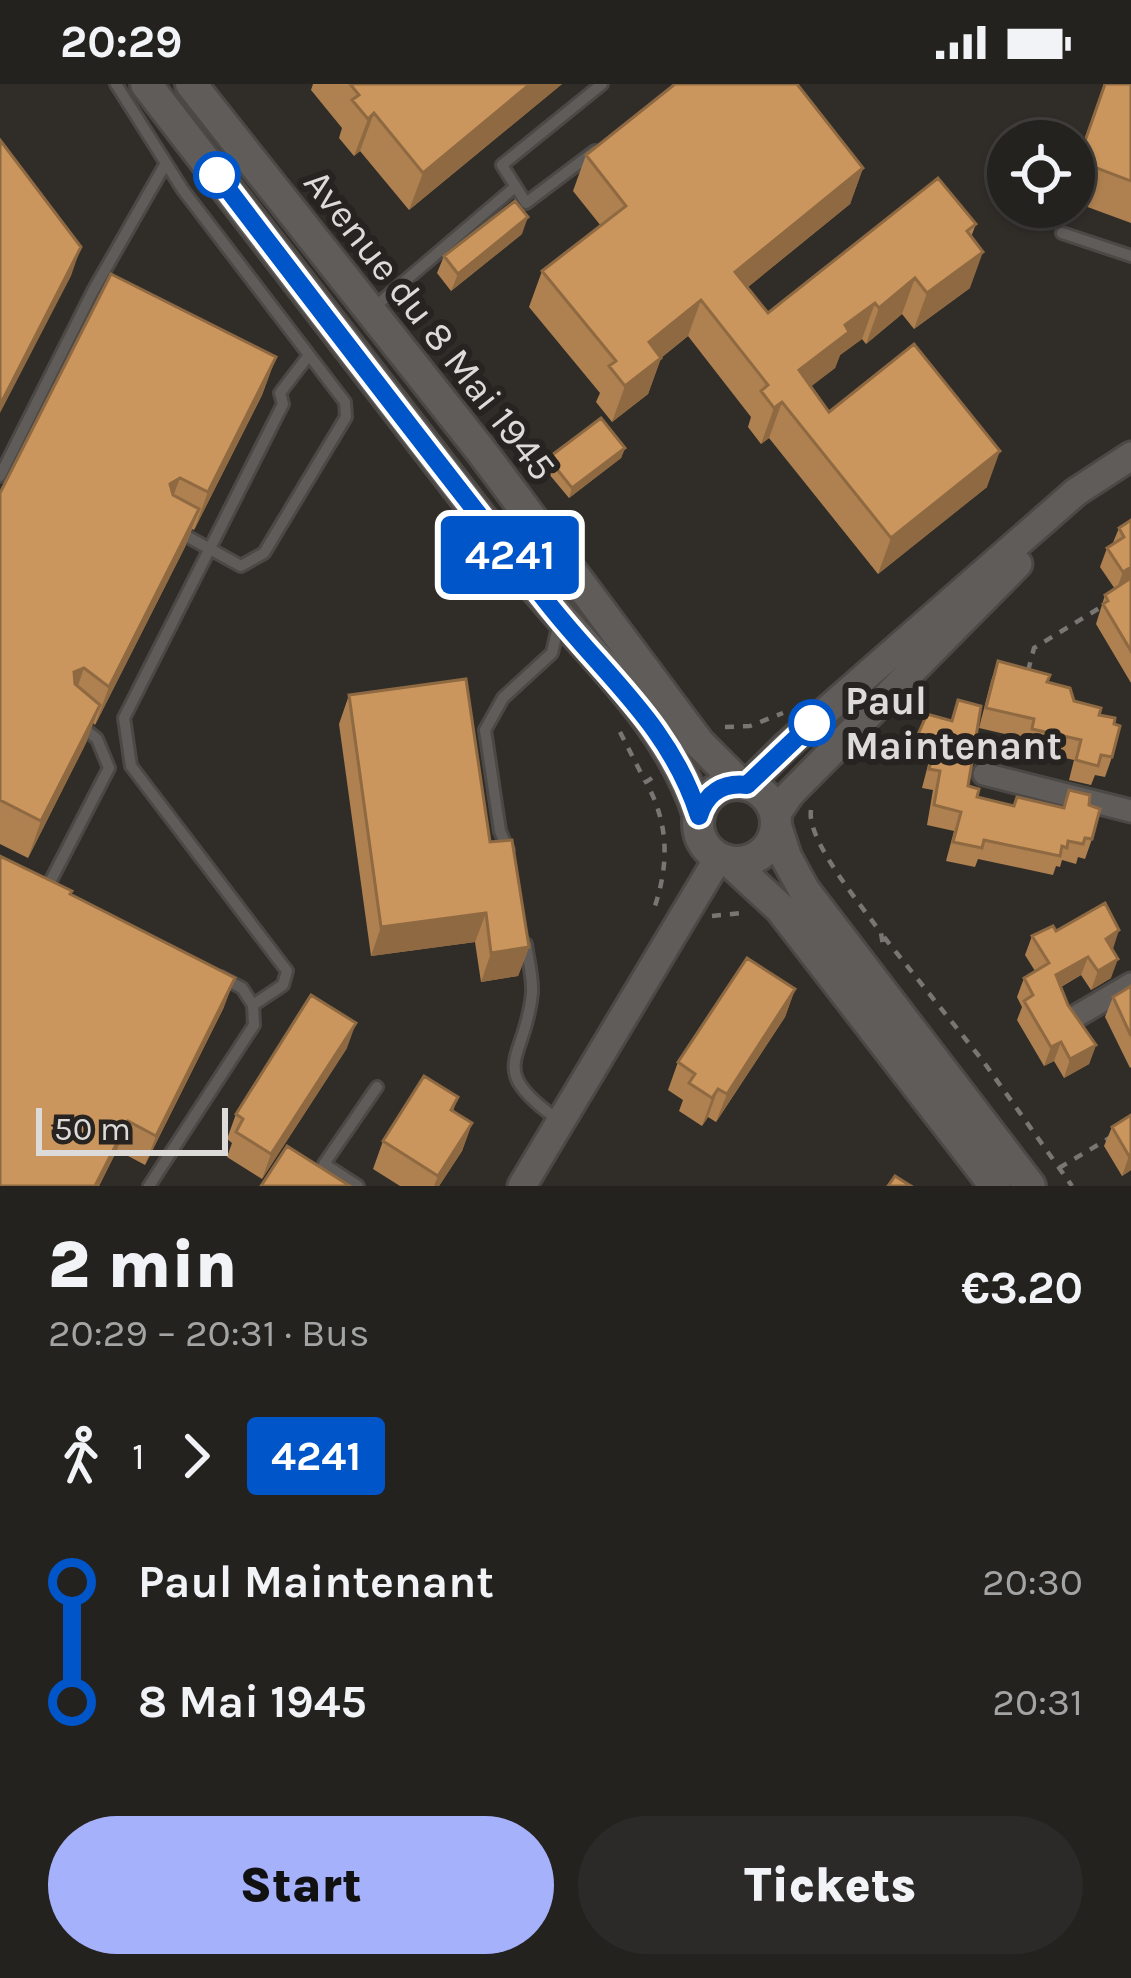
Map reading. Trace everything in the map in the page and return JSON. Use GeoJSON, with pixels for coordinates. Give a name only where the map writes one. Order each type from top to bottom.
{"type":"FeatureCollection","features":[{"type":"Feature","properties":{"kind":"main road","name":"Avenue du 8 Mai 1945"},"geometry":{"type":"LineString","coordinates":[[146,84],[560,619],[656,728],[677,760],[699,816],[702,840],[780,908],[995,1186]]}},
{"type":"Feature","properties":{"kind":"main road","name":"Avenue du 8 Mai 1945"},"geometry":{"type":"LineString","coordinates":[[192,84],[700,743],[743,784],[766,796],[786,857],[804,890],[1030,1186]]}},
{"type":"Feature","properties":{"kind":"main road"},"geometry":{"type":"LineString","coordinates":[[370,310],[364,328],[371,350],[502,545]]}},
{"type":"Feature","properties":{"kind":"main road"},"geometry":{"type":"LineString","coordinates":[[699,816],[709,796],[728,784],[743,784]]}},
{"type":"Feature","properties":{"kind":"main road"},"geometry":{"type":"LineString","coordinates":[[724,859],[760,854],[769,846],[776,821]]}},
{"type":"Feature","properties":{"kind":"street"},"geometry":{"type":"LineString","coordinates":[[743,784],[1076,492],[1131,456]]}},
{"type":"Feature","properties":{"kind":"street"},"geometry":{"type":"LineString","coordinates":[[776,821],[790,794],[1050,532],[1131,473]]}},
{"type":"Feature","properties":{"kind":"street"},"geometry":{"type":"LineString","coordinates":[[984,774],[1131,811]]}},
{"type":"Feature","properties":{"kind":"street"},"geometry":{"type":"LineString","coordinates":[[522,1186],[724,859]]}},
{"type":"Feature","properties":{"kind":"street"},"geometry":{"type":"LineString","coordinates":[[1076,1017],[1131,984]]}},
{"type":"Feature","properties":{"kind":"lane"},"geometry":{"type":"LineString","coordinates":[[116,84],[166,163],[345,402],[346,417],[264,553],[241,566],[165,525]]}},
{"type":"Feature","properties":{"kind":"lane"},"geometry":{"type":"LineString","coordinates":[[602,84],[502,165],[526,203],[614,137]]}},
{"type":"Feature","properties":{"kind":"lane"},"geometry":{"type":"LineString","coordinates":[[0,476],[93,291],[166,163]]}},
{"type":"Feature","properties":{"kind":"lane"},"geometry":{"type":"LineString","coordinates":[[370,310],[514,187]]}},
{"type":"Feature","properties":{"kind":"lane"},"geometry":{"type":"LineString","coordinates":[[1062,233],[1131,256]]}},
{"type":"Feature","properties":{"kind":"lane"},"geometry":{"type":"LineString","coordinates":[[93,291],[112,301]]}},
{"type":"Feature","properties":{"kind":"lane"},"geometry":{"type":"LineString","coordinates":[[280,392],[309,355]]}},
{"type":"Feature","properties":{"kind":"lane"},"geometry":{"type":"LineString","coordinates":[[254,1005],[283,986],[286,971],[131,766],[124,718],[284,404],[269,381]]}},
{"type":"Feature","properties":{"kind":"lane"},"geometry":{"type":"LineString","coordinates":[[516,872],[500,831],[485,730],[503,698],[553,653],[560,619]]}},
{"type":"Feature","properties":{"kind":"lane"},"geometry":{"type":"LineString","coordinates":[[48,886],[109,768],[97,739],[68,715]]}},
{"type":"Feature","properties":{"kind":"lane"},"geometry":{"type":"LineString","coordinates":[[32,878],[68,897]]}},
{"type":"Feature","properties":{"kind":"lane"},"geometry":{"type":"LineString","coordinates":[[524,932],[532,992],[512,1067],[521,1090],[562,1122]]}},
{"type":"Feature","properties":{"kind":"lane"},"geometry":{"type":"LineString","coordinates":[[149,1186],[254,1024],[254,1005],[242,988],[203,968]]}},
{"type":"Feature","properties":{"kind":"lane"},"geometry":{"type":"LineString","coordinates":[[358,1186],[324,1164],[377,1087]]}},
{"type":"Feature","properties":{"kind":"path"},"geometry":{"type":"LineString","coordinates":[[1024,687],[1034,648],[1112,600]]}},
{"type":"Feature","properties":{"kind":"path"},"geometry":{"type":"LineString","coordinates":[[762,721],[785,747]]}},
{"type":"Feature","properties":{"kind":"path"},"geometry":{"type":"LineString","coordinates":[[984,774],[1009,745],[1014,726]]}},
{"type":"Feature","properties":{"kind":"path"},"geometry":{"type":"LineString","coordinates":[[808,776],[815,795],[809,818],[816,839],[880,933],[982,1061],[1072,1186]]}},
{"type":"Feature","properties":{"kind":"path"},"geometry":{"type":"LineString","coordinates":[[880,933],[885,954]]}},
{"type":"Feature","properties":{"kind":"path"},"geometry":{"type":"LineString","coordinates":[[1059,1168],[1113,1135]]}},
{"type":"Feature","properties":{"kind":"building"},"geometry":{"type":"Polygon","coordinates":[[[350,84],[530,84],[423,173],[374,113],[368,119],[352,100],[359,95],[350,84]]]}},
{"type":"Feature","properties":{"kind":"building"},"geometry":{"type":"Polygon","coordinates":[[[675,84],[797,84],[863,168],[735,272],[768,313],[938,178],[976,224],[967,231],[983,252],[927,293],[915,278],[879,308],[875,303],[845,325],[849,332],[799,370],[829,412],[914,344],[1000,451],[891,538],[782,402],[774,408],[761,391],[768,385],[701,300],[649,342],[661,358],[625,386],[609,366],[616,361],[542,271],[626,206],[586,155],[675,84]]]}},
{"type":"Feature","properties":{"kind":"building"},"geometry":{"type":"Polygon","coordinates":[[[1105,84],[1131,84],[1131,181],[1095,167],[1092,120],[1105,84]]]}},
{"type":"Feature","properties":{"kind":"building"},"geometry":{"type":"Polygon","coordinates":[[[0,140],[81,247],[0,405],[0,140]]]}},
{"type":"Feature","properties":{"kind":"building"},"geometry":{"type":"Polygon","coordinates":[[[515,201],[528,217],[458,274],[444,256],[515,201]]]}},
{"type":"Feature","properties":{"kind":"building"},"geometry":{"type":"Polygon","coordinates":[[[111,274],[276,357],[208,492],[180,478],[170,484],[173,495],[199,509],[109,687],[84,668],[74,672],[75,684],[100,705],[41,821],[0,800],[0,493],[111,274]]]}},
{"type":"Feature","properties":{"kind":"building"},"geometry":{"type":"Polygon","coordinates":[[[601,418],[625,448],[572,488],[548,458],[601,418]]]}},
{"type":"Feature","properties":{"kind":"building"},"geometry":{"type":"Polygon","coordinates":[[[1131,520],[1131,567],[1123,572],[1107,548],[1124,537],[1119,528],[1131,520]]]}},
{"type":"Feature","properties":{"kind":"building"},"geometry":{"type":"Polygon","coordinates":[[[1131,578],[1131,651],[1103,604],[1108,601],[1105,595],[1131,578]]]}},
{"type":"Feature","properties":{"kind":"building"},"geometry":{"type":"Polygon","coordinates":[[[998,661],[1050,675],[1047,682],[1070,688],[1074,701],[1101,708],[1099,715],[1115,718],[1114,724],[1120,726],[1112,757],[1101,755],[1098,766],[1076,760],[1081,740],[1032,729],[1034,719],[986,708],[998,661]]]}},
{"type":"Feature","properties":{"kind":"building"},"geometry":{"type":"Polygon","coordinates":[[[466,679],[490,842],[512,840],[529,947],[491,953],[486,913],[381,927],[349,695],[466,679]]]}},
{"type":"Feature","properties":{"kind":"building"},"geometry":{"type":"Polygon","coordinates":[[[958,700],[981,706],[968,786],[979,789],[977,797],[1014,806],[1017,797],[1064,808],[1069,790],[1090,795],[1089,805],[1100,809],[1092,839],[1085,838],[1083,844],[1068,841],[1060,856],[984,840],[982,848],[953,842],[961,812],[934,805],[940,771],[929,769],[936,742],[917,737],[927,714],[952,721],[958,700]]]}},
{"type":"Feature","properties":{"kind":"building"},"geometry":{"type":"Polygon","coordinates":[[[0,856],[235,978],[156,1136],[128,1121],[95,1186],[0,1186],[0,856]]]}},
{"type":"Feature","properties":{"kind":"building"},"geometry":{"type":"Polygon","coordinates":[[[1105,903],[1119,930],[1106,939],[1118,959],[1098,971],[1088,957],[1056,975],[1068,1005],[1096,1045],[1070,1059],[1061,1042],[1051,1047],[1024,1001],[1033,995],[1024,978],[1049,963],[1032,936],[1053,926],[1056,931],[1105,903]]]}},
{"type":"Feature","properties":{"kind":"building"},"geometry":{"type":"Polygon","coordinates":[[[747,958],[795,989],[727,1094],[718,1089],[712,1098],[689,1083],[695,1074],[678,1062],[747,958]]]}},
{"type":"Feature","properties":{"kind":"building"},"geometry":{"type":"Polygon","coordinates":[[[1131,986],[1131,1036],[1113,997],[1131,986]]]}},
{"type":"Feature","properties":{"kind":"building"},"geometry":{"type":"Polygon","coordinates":[[[311,995],[356,1023],[271,1154],[236,1132],[243,1119],[236,1114],[311,995]]]}},
{"type":"Feature","properties":{"kind":"building"},"geometry":{"type":"Polygon","coordinates":[[[424,1076],[458,1097],[451,1110],[472,1123],[438,1176],[383,1141],[424,1076]]]}},
{"type":"Feature","properties":{"kind":"building"},"geometry":{"type":"Polygon","coordinates":[[[1131,1115],[1131,1155],[1129,1156],[1112,1127],[1131,1115]]]}},
{"type":"Feature","properties":{"kind":"building"},"geometry":{"type":"Polygon","coordinates":[[[287,1146],[350,1186],[261,1186],[287,1146]]]}},
{"type":"Feature","properties":{"kind":"building"},"geometry":{"type":"Polygon","coordinates":[[[895,1176],[911,1186],[888,1186],[895,1176]]]}},
{"type":"Feature","properties":{"kind":"bus line","name":"4241"},"geometry":{"type":"LineString","coordinates":[[217,175],[560,619],[656,728],[677,760],[699,816],[709,796],[728,784],[747,785],[812,723]]}},
{"type":"Feature","properties":{"kind":"place","name":"Paul Maintenant"},"geometry":{"type":"Point","coordinates":[812,723]}}]}
